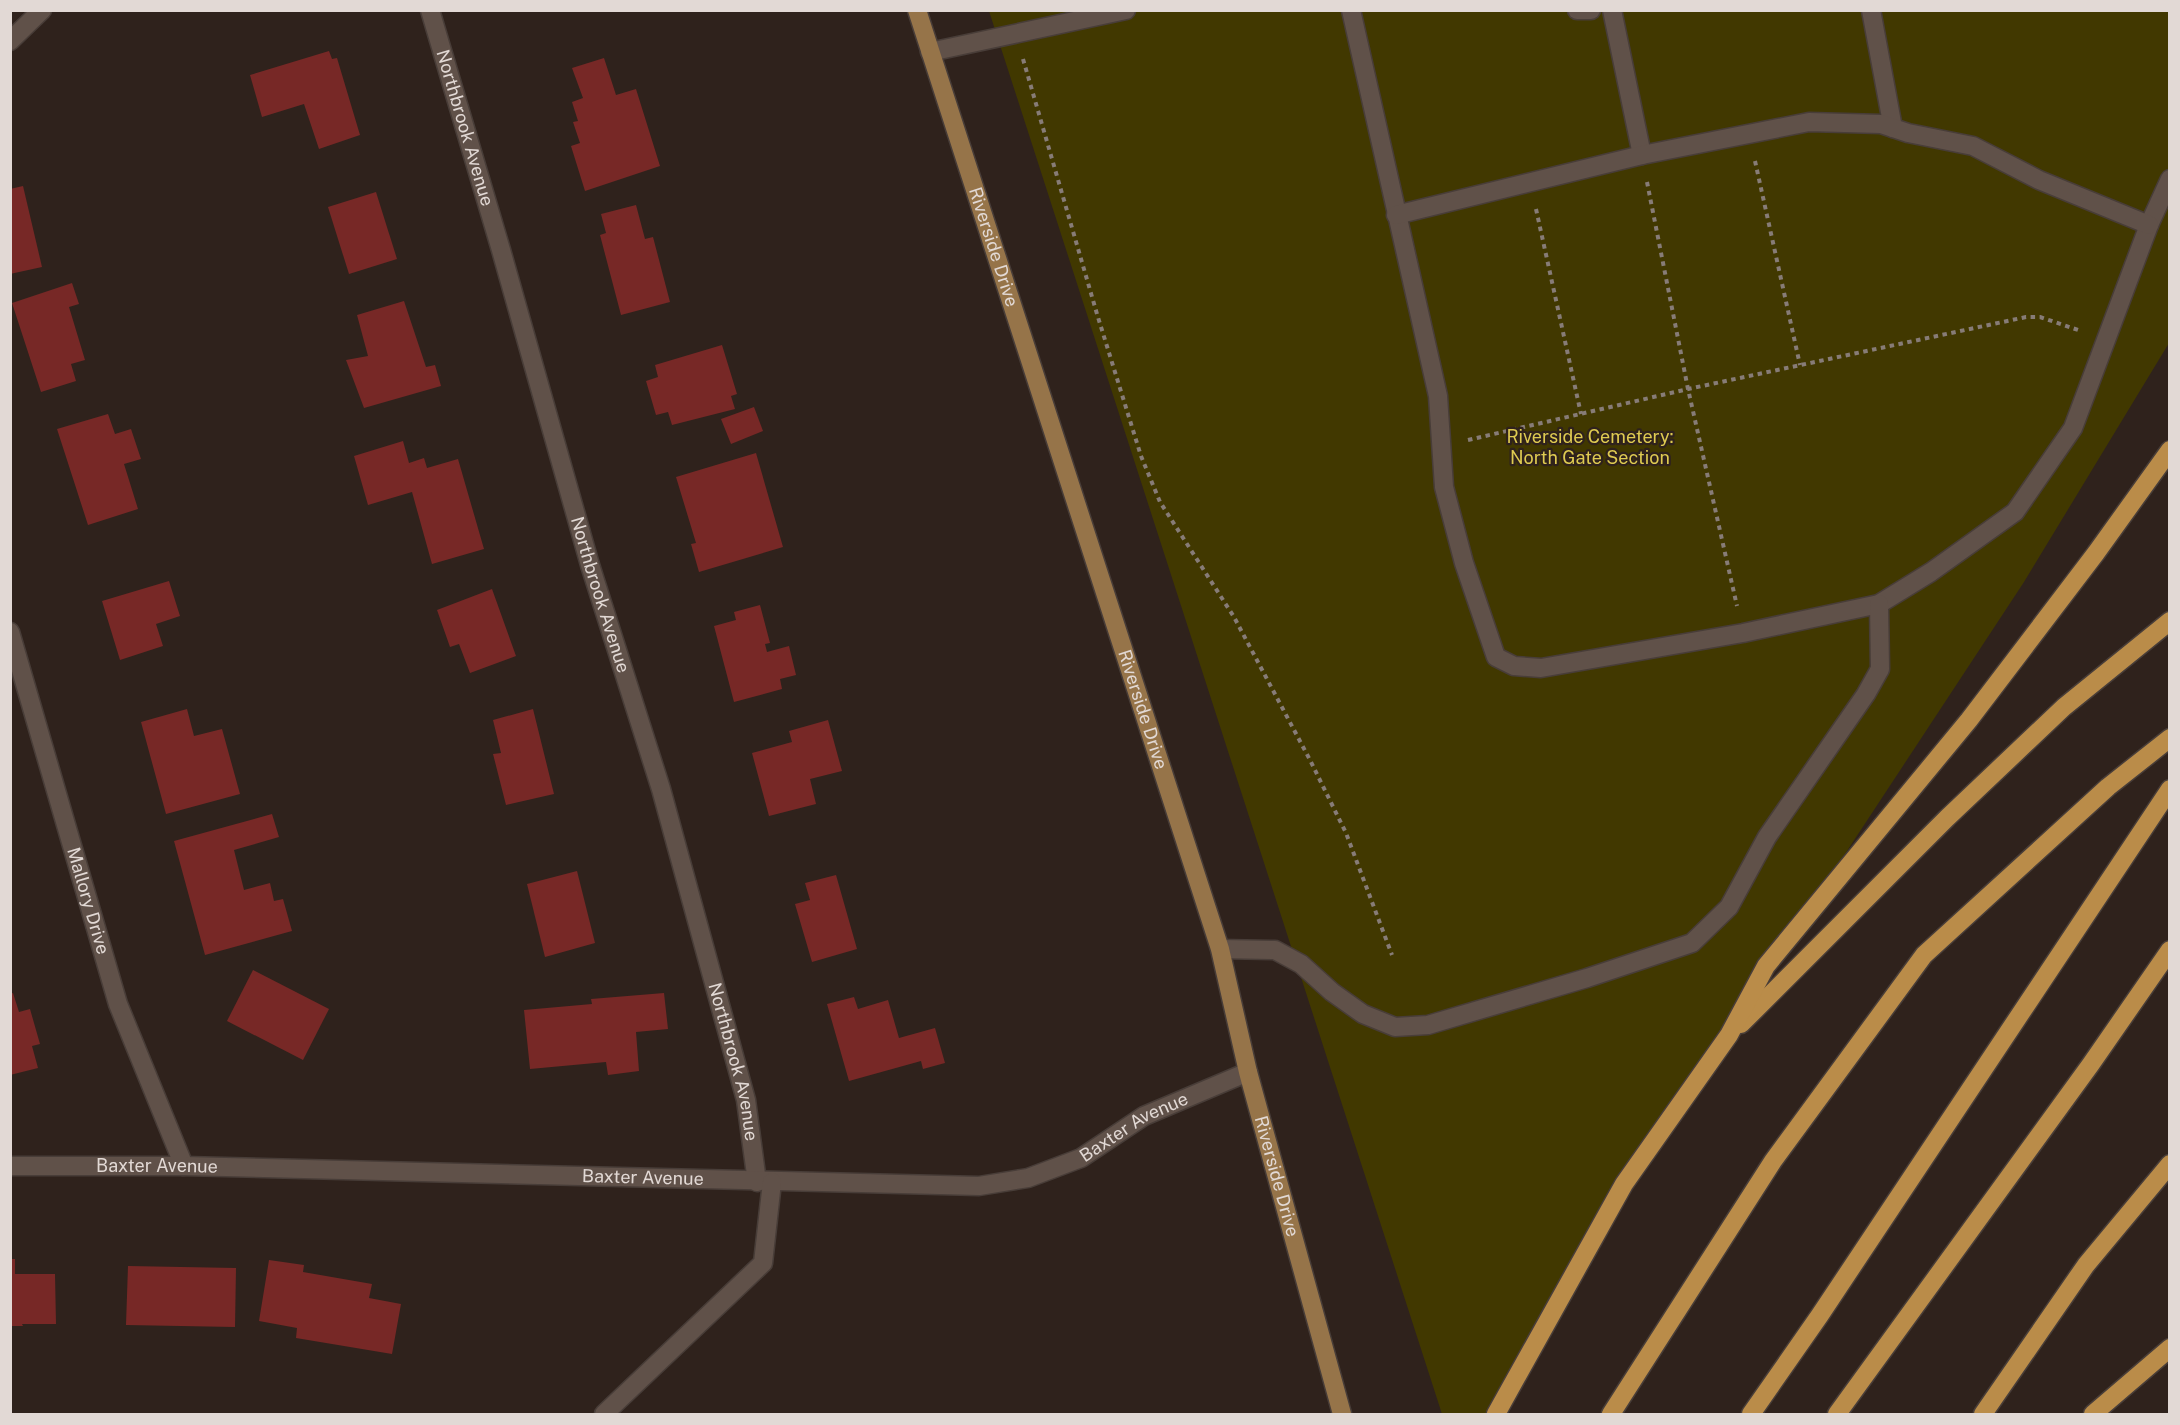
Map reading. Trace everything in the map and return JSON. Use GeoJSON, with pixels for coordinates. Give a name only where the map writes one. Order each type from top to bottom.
{"type":"FeatureCollection","features":[{"type":"Feature","properties":{"kind":"highway"},"geometry":{"type":"LineString","coordinates":[[1496,1414],[1624,1184],[1729,1035],[1766,966],[1969,720],[2096,553],[2169,450]]}},
{"type":"Feature","properties":{"kind":"highway"},"geometry":{"type":"LineString","coordinates":[[1729,1035],[1781,986],[1947,818],[2064,707],[2169,621]]}},
{"type":"Feature","properties":{"kind":"highway"},"geometry":{"type":"LineString","coordinates":[[1611,1414],[1773,1161],[1924,955],[2108,787],[2169,738]]}},
{"type":"Feature","properties":{"kind":"highway"},"geometry":{"type":"LineString","coordinates":[[1750,1414],[1827,1305],[2169,789]]}},
{"type":"Feature","properties":{"kind":"highway"},"geometry":{"type":"LineString","coordinates":[[1837,1414],[2071,1091],[2169,950]]}},
{"type":"Feature","properties":{"kind":"highway"},"geometry":{"type":"LineString","coordinates":[[1983,1414],[2086,1265],[2169,1164]]}},
{"type":"Feature","properties":{"kind":"highway"},"geometry":{"type":"LineString","coordinates":[[2093,1414],[2169,1348]]}},
{"type":"Feature","properties":{"kind":"main road","name":"Riverside Drive"},"geometry":{"type":"LineString","coordinates":[[917,10],[1220,949],[1248,1072],[1342,1414]]}},
{"type":"Feature","properties":{"kind":"street"},"geometry":{"type":"LineString","coordinates":[[10,41],[42,10]]}},
{"type":"Feature","properties":{"kind":"street","name":"Northbrook Avenue"},"geometry":{"type":"LineString","coordinates":[[430,10],[590,565],[661,789],[746,1100],[764,1182],[763,1263],[603,1414]]}},
{"type":"Feature","properties":{"kind":"street"},"geometry":{"type":"LineString","coordinates":[[930,52],[1126,10]]}},
{"type":"Feature","properties":{"kind":"street"},"geometry":{"type":"LineString","coordinates":[[1351,10],[1438,396],[1444,487],[1464,563],[1496,657],[1514,666],[1541,668],[1743,633],[1880,604],[2015,512],[2073,428],[2149,225],[2169,179]]}},
{"type":"Feature","properties":{"kind":"street"},"geometry":{"type":"LineString","coordinates":[[1577,10],[1591,10]]}},
{"type":"Feature","properties":{"kind":"street"},"geometry":{"type":"LineString","coordinates":[[1612,10],[1642,155]]}},
{"type":"Feature","properties":{"kind":"street"},"geometry":{"type":"LineString","coordinates":[[1871,10],[1893,128]]}},
{"type":"Feature","properties":{"kind":"street"},"geometry":{"type":"LineString","coordinates":[[1396,216],[1642,155],[1809,122],[1881,124],[1908,133],[1973,146],[2039,180],[2149,225]]}},
{"type":"Feature","properties":{"kind":"street"},"geometry":{"type":"LineString","coordinates":[[1220,949],[1275,950],[1300,964],[1363,1014],[1395,1027],[1428,1025],[1587,978],[1692,943],[1729,907],[1767,837],[1866,694],[1880,669],[1880,604]]}},
{"type":"Feature","properties":{"kind":"street","name":"Mallory Drive"},"geometry":{"type":"LineString","coordinates":[[10,632],[118,1004],[184,1166]]}},
{"type":"Feature","properties":{"kind":"street","name":"Baxter Avenue"},"geometry":{"type":"LineString","coordinates":[[10,1166],[184,1166],[979,1186],[1028,1178],[1081,1158],[1144,1116],[1248,1072]]}},
{"type":"Feature","properties":{"kind":"path"},"geometry":{"type":"LineString","coordinates":[[1016,34],[1097,314],[1141,456],[1160,502],[1234,617],[1310,760],[1346,833],[1392,955]]}},
{"type":"Feature","properties":{"kind":"path"},"geometry":{"type":"LineString","coordinates":[[1749,134],[1800,365]]}},
{"type":"Feature","properties":{"kind":"path"},"geometry":{"type":"LineString","coordinates":[[1642,155],[1688,389],[1743,633]]}},
{"type":"Feature","properties":{"kind":"path"},"geometry":{"type":"LineString","coordinates":[[1530,182],[1581,414]]}},
{"type":"Feature","properties":{"kind":"path"},"geometry":{"type":"LineString","coordinates":[[1441,446],[1688,389],[2026,317],[2040,317],[2076,328],[2104,345]]}},
{"type":"Feature","properties":{"kind":"green space","name":"Riverside Cemetery: North Gate Section"},"geometry":{"type":"Polygon","coordinates":[[[989,11],[2169,11],[2169,343],[2024,582],[1668,1123],[1486,1414],[1442,1414],[989,11]]]}},
{"type":"Feature","properties":{"kind":"building"},"geometry":{"type":"Polygon","coordinates":[[[329,51],[332,59],[337,58],[360,135],[319,149],[304,104],[262,117],[250,75],[329,51]]]}},
{"type":"Feature","properties":{"kind":"building"},"geometry":{"type":"Polygon","coordinates":[[[604,58],[616,95],[636,89],[660,166],[585,191],[571,146],[580,143],[573,122],[578,121],[572,102],[583,98],[572,68],[604,58]]]}},
{"type":"Feature","properties":{"kind":"building"},"geometry":{"type":"Polygon","coordinates":[[[23,186],[42,267],[10,274],[10,189],[23,186]]]}},
{"type":"Feature","properties":{"kind":"building"},"geometry":{"type":"Polygon","coordinates":[[[376,192],[397,259],[349,274],[328,207],[376,192]]]}},
{"type":"Feature","properties":{"kind":"building"},"geometry":{"type":"Polygon","coordinates":[[[636,205],[645,239],[653,237],[670,302],[621,315],[600,235],[606,233],[601,214],[636,205]]]}},
{"type":"Feature","properties":{"kind":"building"},"geometry":{"type":"Polygon","coordinates":[[[72,283],[79,304],[69,307],[85,360],[71,364],[76,381],[41,392],[12,303],[72,283]]]}},
{"type":"Feature","properties":{"kind":"building"},"geometry":{"type":"Polygon","coordinates":[[[404,301],[426,367],[435,365],[441,386],[364,408],[346,360],[368,356],[357,315],[404,301]]]}},
{"type":"Feature","properties":{"kind":"building"},"geometry":{"type":"Polygon","coordinates":[[[722,345],[737,394],[731,396],[735,409],[672,425],[668,412],[656,415],[646,381],[658,377],[655,365],[722,345]]]}},
{"type":"Feature","properties":{"kind":"building"},"geometry":{"type":"Polygon","coordinates":[[[754,407],[763,431],[731,444],[721,419],[754,407]]]}},
{"type":"Feature","properties":{"kind":"building"},"geometry":{"type":"Polygon","coordinates":[[[108,414],[115,434],[131,429],[141,459],[124,464],[138,509],[88,525],[57,429],[108,414]]]}},
{"type":"Feature","properties":{"kind":"building"},"geometry":{"type":"Polygon","coordinates":[[[403,441],[409,463],[424,458],[427,468],[458,459],[484,549],[432,564],[412,492],[368,505],[354,456],[403,441]]]}},
{"type":"Feature","properties":{"kind":"building"},"geometry":{"type":"Polygon","coordinates":[[[756,453],[783,547],[699,572],[691,544],[696,543],[676,477],[756,453]]]}},
{"type":"Feature","properties":{"kind":"building"},"geometry":{"type":"Polygon","coordinates":[[[169,581],[180,616],[156,624],[163,646],[120,660],[102,601],[169,581]]]}},
{"type":"Feature","properties":{"kind":"building"},"geometry":{"type":"Polygon","coordinates":[[[492,589],[516,656],[470,673],[459,644],[450,647],[437,610],[492,589]]]}},
{"type":"Feature","properties":{"kind":"building"},"geometry":{"type":"Polygon","coordinates":[[[760,605],[770,643],[765,644],[767,652],[789,646],[796,675],[780,679],[782,689],[734,702],[714,626],[736,620],[734,612],[760,605]]]}},
{"type":"Feature","properties":{"kind":"building"},"geometry":{"type":"Polygon","coordinates":[[[187,709],[194,736],[222,729],[240,794],[166,814],[141,722],[187,709]]]}},
{"type":"Feature","properties":{"kind":"building"},"geometry":{"type":"Polygon","coordinates":[[[533,709],[554,794],[506,805],[493,754],[501,753],[493,720],[533,709]]]}},
{"type":"Feature","properties":{"kind":"building"},"geometry":{"type":"Polygon","coordinates":[[[828,720],[842,771],[810,779],[816,804],[769,816],[752,753],[792,742],[789,731],[828,720]]]}},
{"type":"Feature","properties":{"kind":"building"},"geometry":{"type":"Polygon","coordinates":[[[272,814],[279,837],[234,850],[244,890],[270,883],[274,901],[283,899],[292,931],[205,955],[174,841],[272,814]]]}},
{"type":"Feature","properties":{"kind":"building"},"geometry":{"type":"Polygon","coordinates":[[[577,871],[595,943],[545,957],[527,884],[577,871]]]}},
{"type":"Feature","properties":{"kind":"building"},"geometry":{"type":"Polygon","coordinates":[[[836,875],[857,949],[812,962],[795,904],[810,900],[805,883],[836,875]]]}},
{"type":"Feature","properties":{"kind":"building"},"geometry":{"type":"Polygon","coordinates":[[[253,970],[329,1009],[303,1060],[227,1021],[253,970]]]}},
{"type":"Feature","properties":{"kind":"building"},"geometry":{"type":"Polygon","coordinates":[[[13,993],[19,1012],[30,1009],[40,1044],[32,1046],[38,1068],[10,1075],[10,994],[13,993]]]}},
{"type":"Feature","properties":{"kind":"building"},"geometry":{"type":"Polygon","coordinates":[[[664,993],[668,1029],[636,1032],[639,1071],[608,1075],[606,1062],[530,1069],[524,1010],[592,1004],[591,999],[664,993]]]}},
{"type":"Feature","properties":{"kind":"building"},"geometry":{"type":"Polygon","coordinates":[[[854,997],[858,1009],[888,1000],[899,1038],[935,1028],[945,1063],[923,1069],[921,1061],[849,1081],[827,1004],[854,997]]]}},
{"type":"Feature","properties":{"kind":"building"},"geometry":{"type":"Polygon","coordinates":[[[10,1259],[15,1259],[15,1274],[55,1274],[56,1324],[10,1326],[10,1259]]]}},
{"type":"Feature","properties":{"kind":"building"},"geometry":{"type":"Polygon","coordinates":[[[269,1260],[304,1265],[303,1272],[372,1284],[369,1298],[401,1304],[392,1354],[296,1338],[297,1328],[259,1321],[269,1260]]]}},
{"type":"Feature","properties":{"kind":"building"},"geometry":{"type":"Polygon","coordinates":[[[128,1266],[236,1268],[235,1327],[126,1325],[128,1266]]]}}]}
